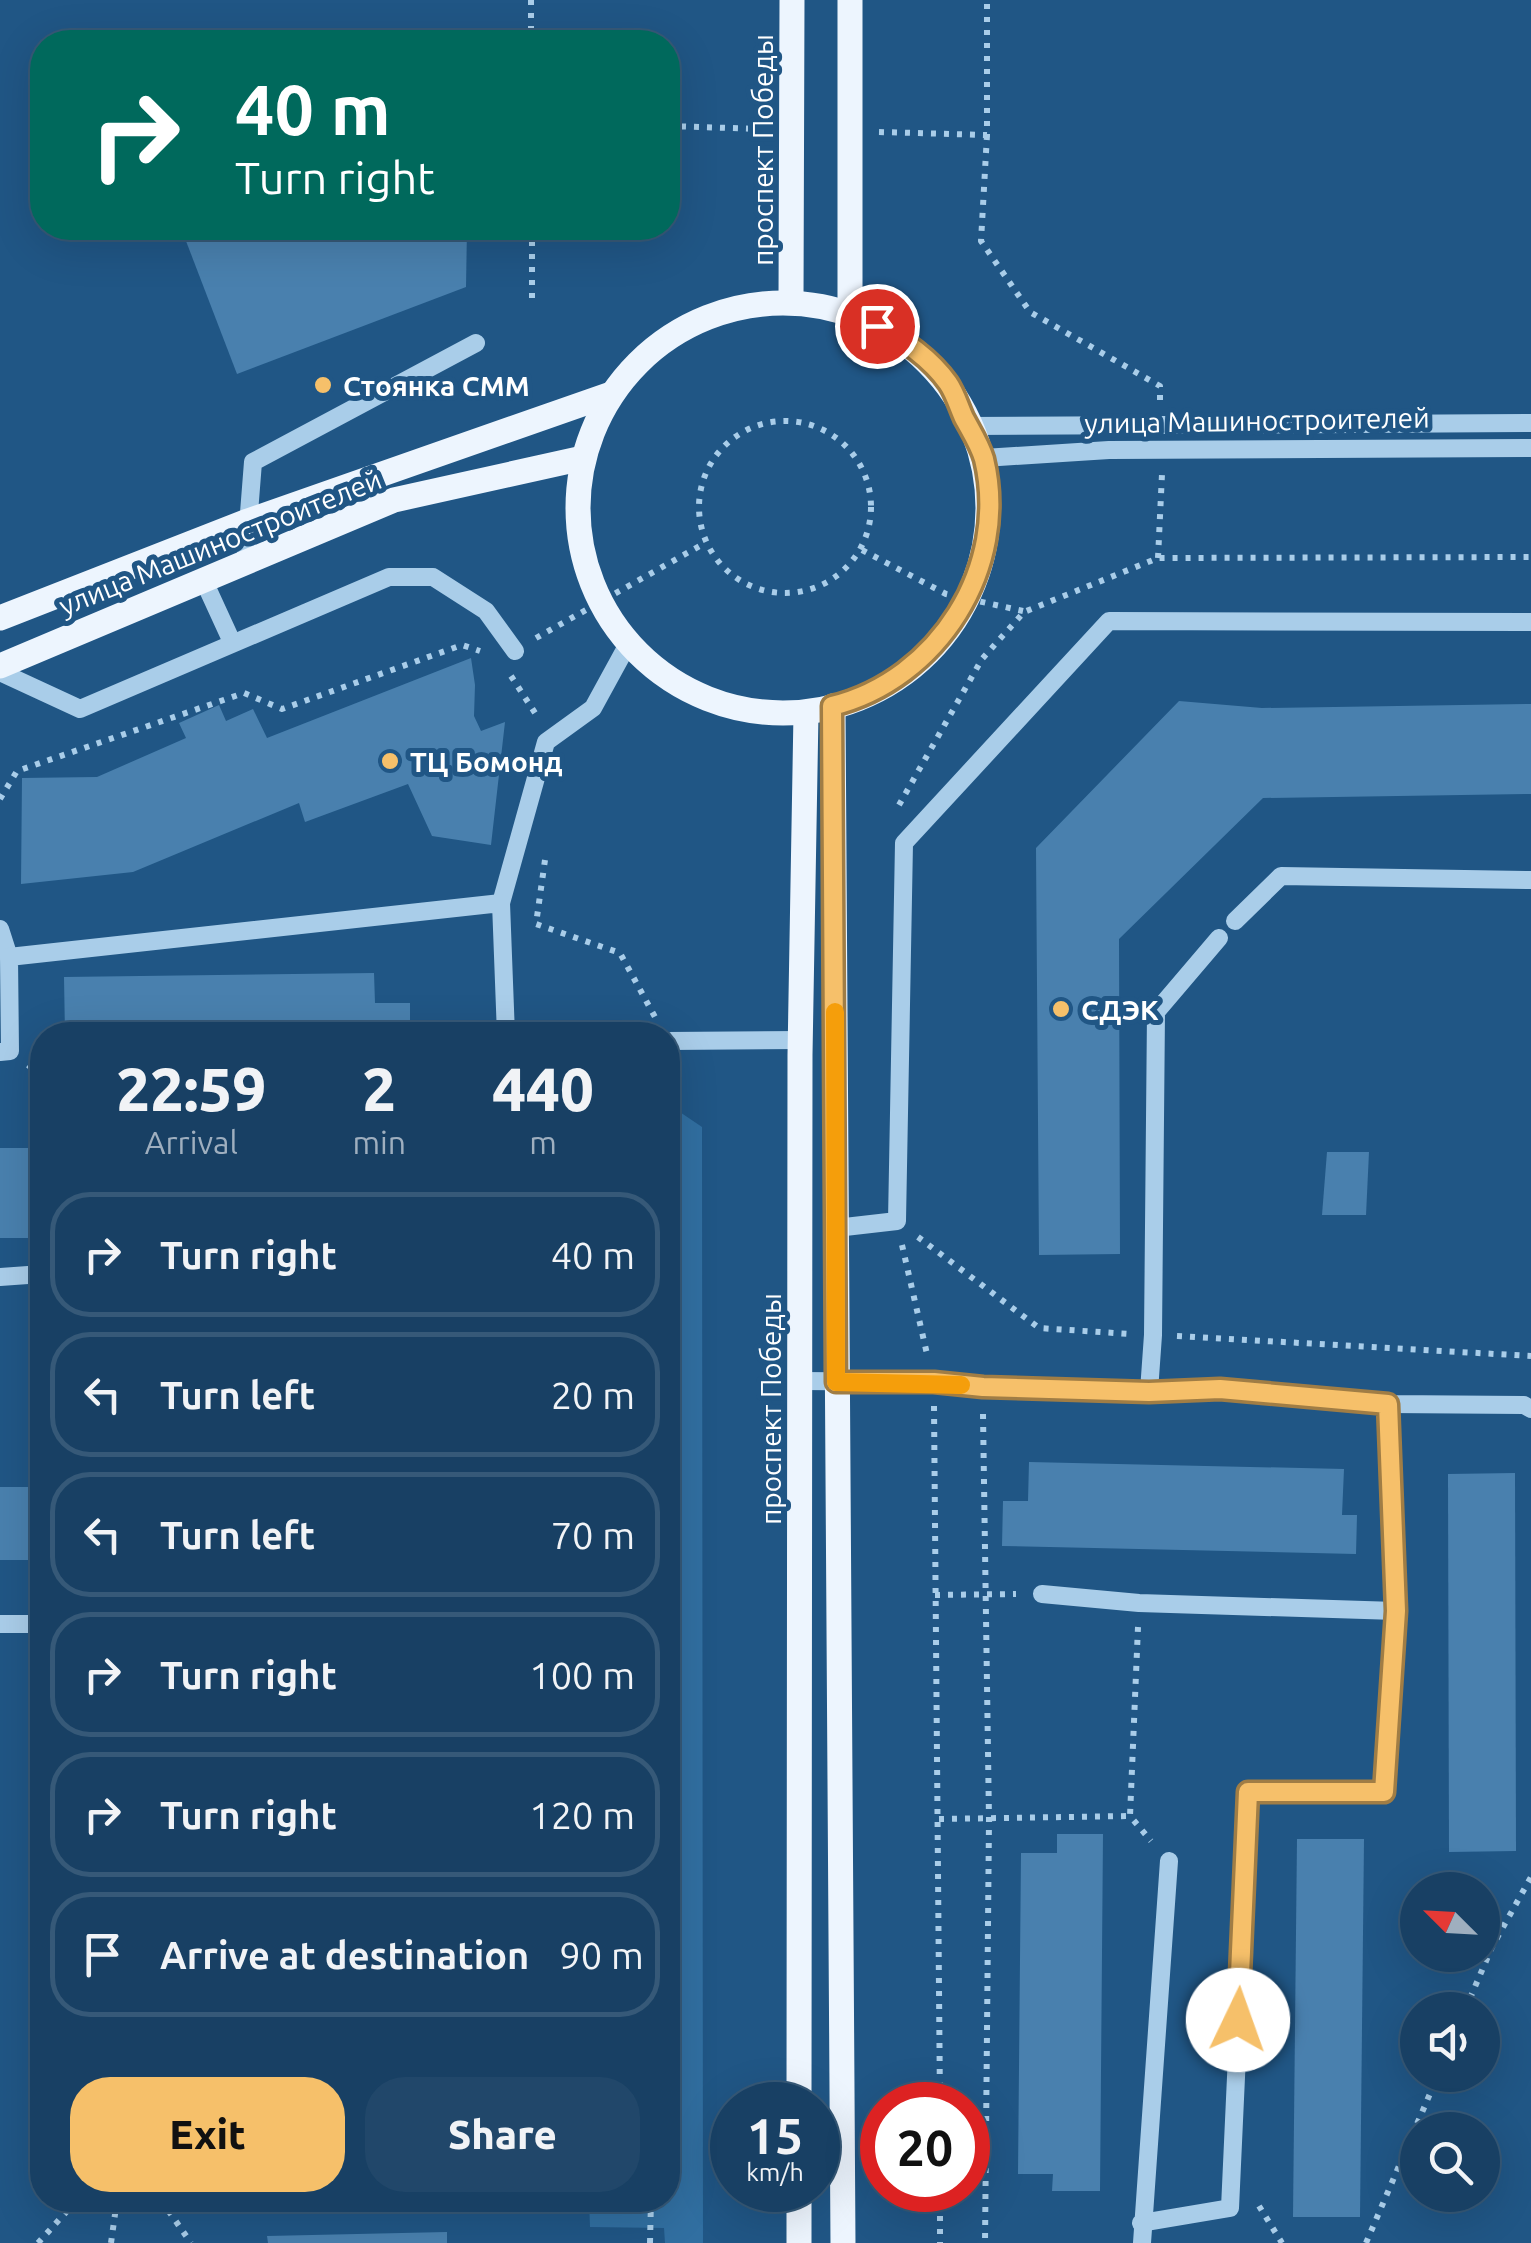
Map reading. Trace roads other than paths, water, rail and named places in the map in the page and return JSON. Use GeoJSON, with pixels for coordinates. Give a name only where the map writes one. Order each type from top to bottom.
{"type":"FeatureCollection","features":[{"type":"Feature","properties":{"kind":"main road","name":"проспект Победы"},"geometry":{"type":"LineString","coordinates":[[791,301],[792,0]]}},
{"type":"Feature","properties":{"kind":"main road"},"geometry":{"type":"LineString","coordinates":[[850,0],[850,312]]}},
{"type":"Feature","properties":{"kind":"main road"},"geometry":{"type":"LineString","coordinates":[[791,301],[850,312],[904,340],[948,383],[984,458],[989,516],[979,574],[952,626],[912,668],[862,699],[806,713],[740,710],[679,686],[628,644],[601,601],[593,588],[578,524],[583,458],[611,394],[659,343],[721,310],[791,301]]}},
{"type":"Feature","properties":{"kind":"main road"},"geometry":{"type":"LineString","coordinates":[[0,618],[248,521],[611,394]]}},
{"type":"Feature","properties":{"kind":"main road","name":"улица Машиностроителей"},"geometry":{"type":"LineString","coordinates":[[0,669],[394,500],[583,458]]}},
{"type":"Feature","properties":{"kind":"main road"},"geometry":{"type":"LineString","coordinates":[[832,706],[842,2243]]}},
{"type":"Feature","properties":{"kind":"main road","name":"проспект Победы"},"geometry":{"type":"LineString","coordinates":[[799,2082],[801,1040],[806,713]]}},
{"type":"Feature","properties":{"kind":"main road"},"geometry":{"type":"LineString","coordinates":[[798,2243],[799,2212]]}},
{"type":"Feature","properties":{"kind":"street"},"geometry":{"type":"LineString","coordinates":[[245,564],[252,462],[476,343]]}},
{"type":"Feature","properties":{"kind":"street"},"geometry":{"type":"LineString","coordinates":[[968,426],[1531,423]]}},
{"type":"Feature","properties":{"kind":"street","name":"улица Машиностроителей"},"geometry":{"type":"LineString","coordinates":[[984,458],[1163,450],[1531,448]]}},
{"type":"Feature","properties":{"kind":"street"},"geometry":{"type":"LineString","coordinates":[[0,669],[80,709],[389,577],[433,577],[486,611],[508,655]]}},
{"type":"Feature","properties":{"kind":"street"},"geometry":{"type":"LineString","coordinates":[[204,581],[232,642]]}},
{"type":"Feature","properties":{"kind":"street"},"geometry":{"type":"LineString","coordinates":[[836,1228],[897,1222],[904,843],[1110,621],[1531,622]]}},
{"type":"Feature","properties":{"kind":"street"},"geometry":{"type":"LineString","coordinates":[[506,1022],[502,904],[546,742],[593,708],[628,644]]}},
{"type":"Feature","properties":{"kind":"street"},"geometry":{"type":"LineString","coordinates":[[1235,921],[1281,876],[1531,880]]}},
{"type":"Feature","properties":{"kind":"street"},"geometry":{"type":"LineString","coordinates":[[9,957],[502,904]]}},
{"type":"Feature","properties":{"kind":"street"},"geometry":{"type":"LineString","coordinates":[[0,930],[9,957],[10,1050],[0,1052]]}},
{"type":"Feature","properties":{"kind":"street"},"geometry":{"type":"LineString","coordinates":[[1149,1392],[1156,1012],[1219,938]]}},
{"type":"Feature","properties":{"kind":"street"},"geometry":{"type":"LineString","coordinates":[[680,1041],[801,1040]]}},
{"type":"Feature","properties":{"kind":"street"},"geometry":{"type":"LineString","coordinates":[[0,1277],[30,1275]]}},
{"type":"Feature","properties":{"kind":"street"},"geometry":{"type":"LineString","coordinates":[[800,1382],[934,1382],[1149,1392],[1220,1389],[1388,1404],[1524,1405],[1531,1409]]}},
{"type":"Feature","properties":{"kind":"street"},"geometry":{"type":"LineString","coordinates":[[1142,2223],[1230,2208],[1248,1792],[1384,1792],[1396,1611],[1388,1404]]}},
{"type":"Feature","properties":{"kind":"street"},"geometry":{"type":"LineString","coordinates":[[1042,1594],[1140,1603],[1396,1611]]}},
{"type":"Feature","properties":{"kind":"street"},"geometry":{"type":"LineString","coordinates":[[0,1624],[30,1624]]}},
{"type":"Feature","properties":{"kind":"street"},"geometry":{"type":"LineString","coordinates":[[1142,2243],[1168,1861]]}},
{"type":"Feature","properties":{"kind":"place","name":"Стоянка СММ"},"geometry":{"type":"Point","coordinates":[323,385]}},
{"type":"Feature","properties":{"kind":"place","name":"ТЦ Бомонд"},"geometry":{"type":"Point","coordinates":[390,761]}},
{"type":"Feature","properties":{"kind":"place","name":"СДЭК"},"geometry":{"type":"Point","coordinates":[1061,1009]}}]}
